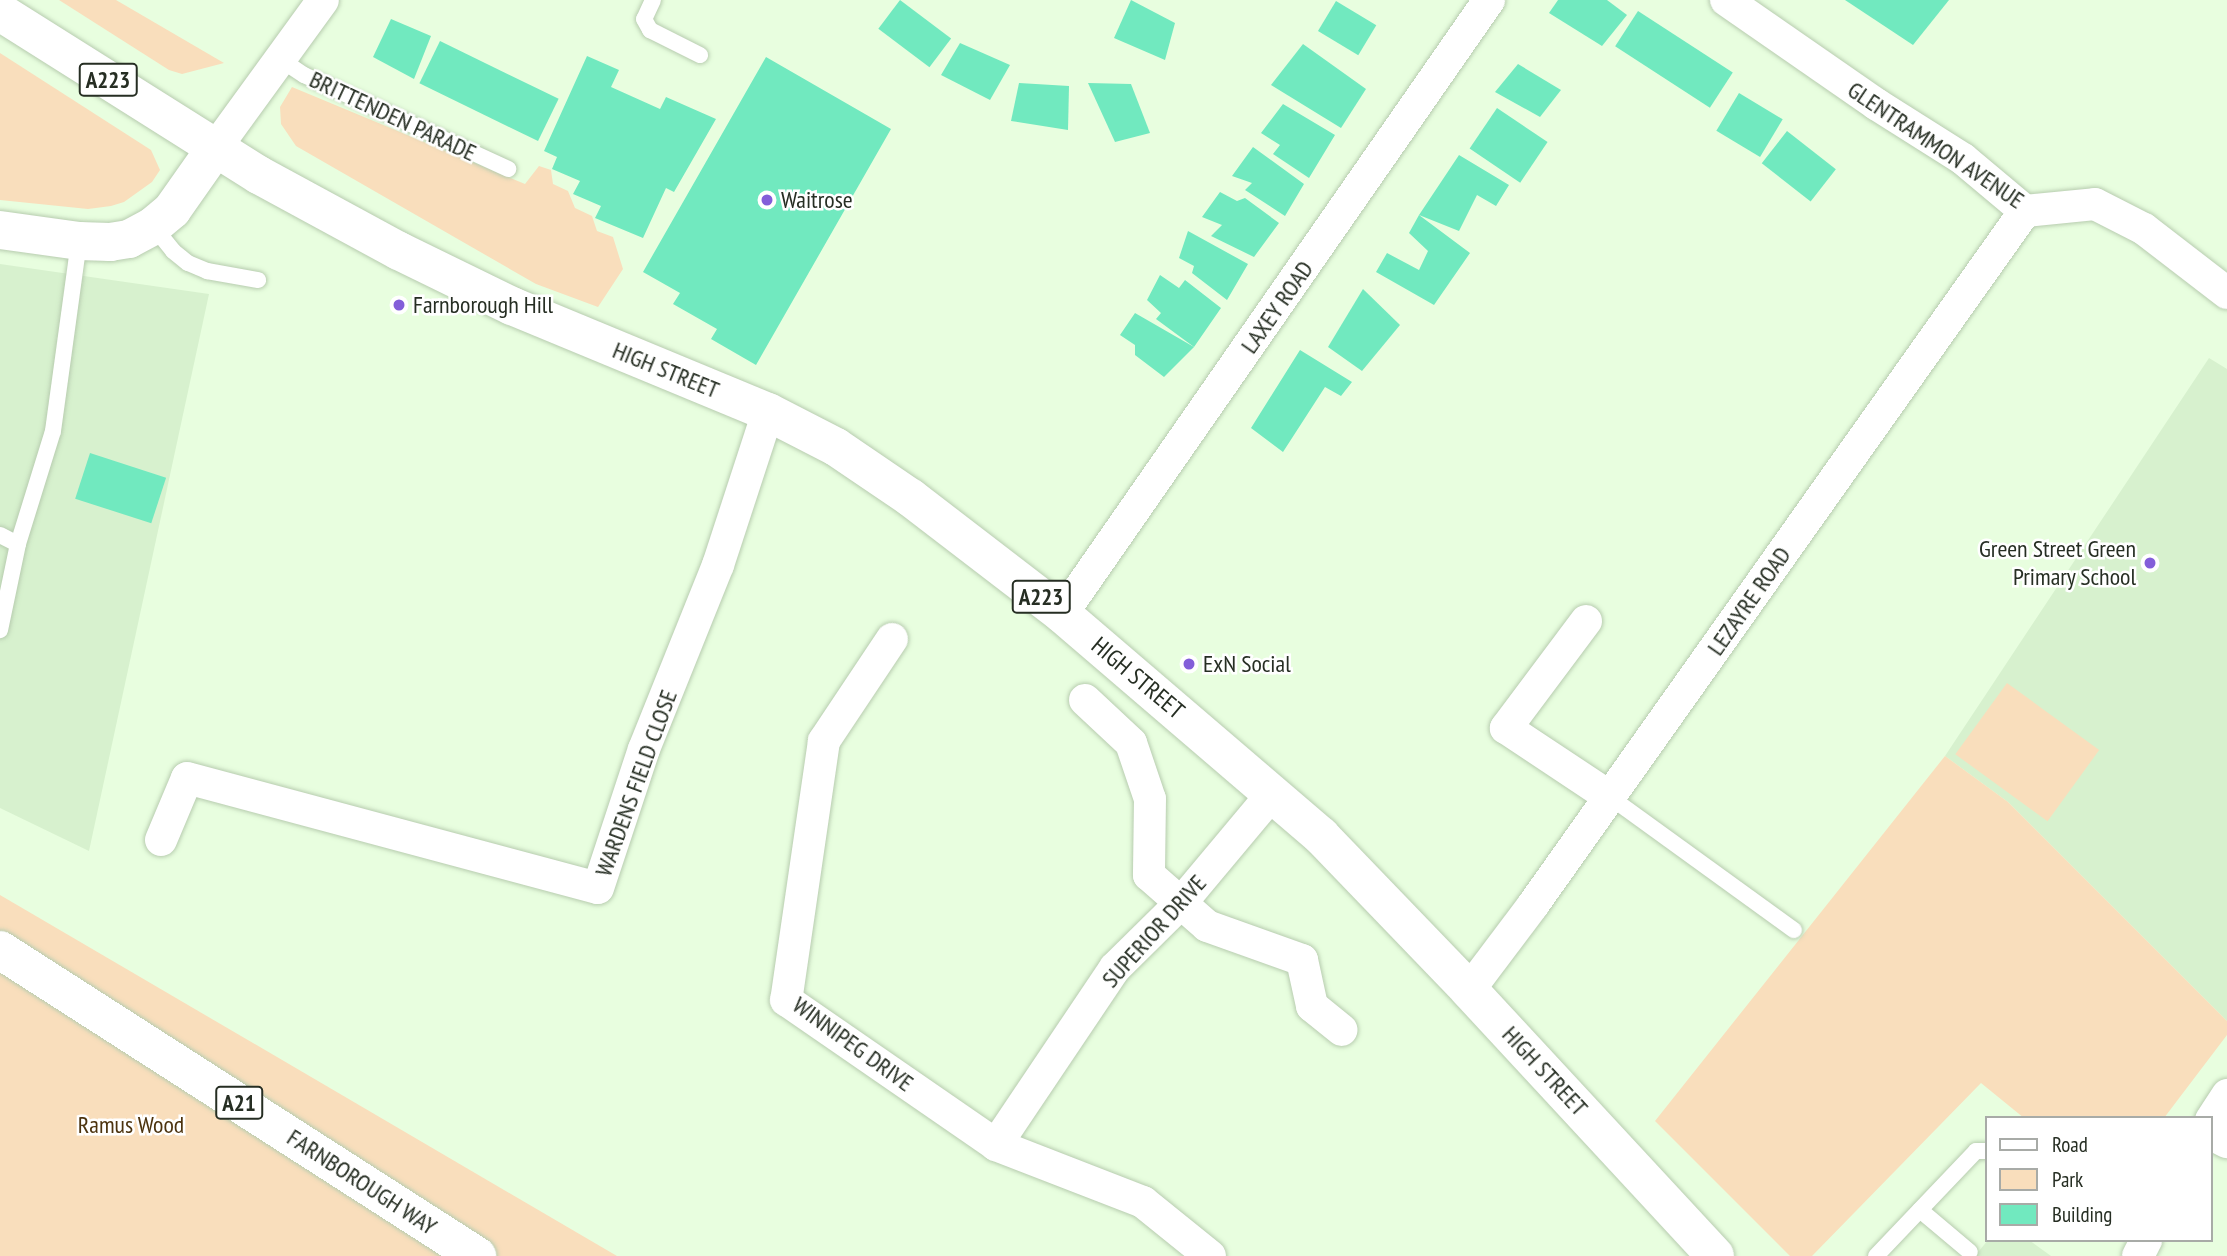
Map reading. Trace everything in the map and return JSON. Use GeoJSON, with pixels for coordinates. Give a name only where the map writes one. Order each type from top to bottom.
{"type":"FeatureCollection","features":[{"type":"Feature","properties":{"kind":"main road","name":"A223"},"geometry":{"type":"LineString","coordinates":[[0,12],[170,121],[217,146]]}},
{"type":"Feature","properties":{"kind":"main road","name":"HIGH STREET"},"geometry":{"type":"LineString","coordinates":[[217,146],[281,187],[467,285],[596,342],[768,412],[861,464],[1062,614],[1273,793],[1355,870],[1715,1256]]}},
{"type":"Feature","properties":{"kind":"main road"},"geometry":{"type":"LineString","coordinates":[[0,230],[79,241],[110,242],[129,239],[153,226],[172,210],[217,146]]}},
{"type":"Feature","properties":{"kind":"main road","name":"FARNBOROUGH WAY"},"geometry":{"type":"LineString","coordinates":[[0,950],[477,1256]]}},
{"type":"Feature","properties":{"kind":"street"},"geometry":{"type":"LineString","coordinates":[[217,146],[323,0]]}},
{"type":"Feature","properties":{"kind":"street","name":"LAXEY ROAD"},"geometry":{"type":"LineString","coordinates":[[1062,614],[1489,0]]}},
{"type":"Feature","properties":{"kind":"street","name":"GLENTRAMMON AVENUE"},"geometry":{"type":"LineString","coordinates":[[1726,0],[1876,104],[1963,159],[2025,211],[2095,204],[2144,229],[2227,293]]}},
{"type":"Feature","properties":{"kind":"street","name":"LEZAYRE ROAD"},"geometry":{"type":"LineString","coordinates":[[1469,990],[1610,797],[2025,211]]}},
{"type":"Feature","properties":{"kind":"street","name":"WARDENS FIELD CLOSE"},"geometry":{"type":"LineString","coordinates":[[161,840],[187,778],[598,888],[644,750],[718,565],[768,412]]}},
{"type":"Feature","properties":{"kind":"street"},"geometry":{"type":"LineString","coordinates":[[1586,621],[1506,728],[1610,797]]}},
{"type":"Feature","properties":{"kind":"street","name":"WINNIPEG DRIVE"},"geometry":{"type":"LineString","coordinates":[[891,639],[824,741],[786,1000],[996,1145],[1143,1202],[1210,1256]]}},
{"type":"Feature","properties":{"kind":"street"},"geometry":{"type":"LineString","coordinates":[[1085,700],[1131,743],[1150,799],[1149,875],[1207,926],[1302,960],[1312,1006],[1342,1030]]}},
{"type":"Feature","properties":{"kind":"street","name":"SUPERIOR DRIVE"},"geometry":{"type":"LineString","coordinates":[[996,1145],[1115,968],[1181,903],[1273,793]]}},
{"type":"Feature","properties":{"kind":"street"},"geometry":{"type":"LineString","coordinates":[[2213,1117],[2227,1095]]}},
{"type":"Feature","properties":{"kind":"lane"},"geometry":{"type":"LineString","coordinates":[[653,0],[644,19],[650,30],[700,55]]}},
{"type":"Feature","properties":{"kind":"lane","name":"BRITTENDEN PARADE"},"geometry":{"type":"LineString","coordinates":[[280,59],[304,75],[508,169]]}},
{"type":"Feature","properties":{"kind":"lane"},"geometry":{"type":"LineString","coordinates":[[153,226],[173,251],[188,263],[207,271],[258,279]]}},
{"type":"Feature","properties":{"kind":"lane"},"geometry":{"type":"LineString","coordinates":[[0,630],[18,544],[52,432],[79,241]]}},
{"type":"Feature","properties":{"kind":"lane"},"geometry":{"type":"LineString","coordinates":[[0,535],[18,544]]}},
{"type":"Feature","properties":{"kind":"lane"},"geometry":{"type":"LineString","coordinates":[[1610,797],[1794,930]]}},
{"type":"Feature","properties":{"kind":"lane"},"geometry":{"type":"LineString","coordinates":[[1877,1256],[1976,1152],[1986,1151]]}},
{"type":"Feature","properties":{"kind":"lane"},"geometry":{"type":"LineString","coordinates":[[1920,1210],[1970,1252]]}},
{"type":"Feature","properties":{"kind":"shaded area"},"geometry":{"type":"Polygon","coordinates":[[[0,264],[209,294],[89,851],[0,808],[0,264]]]}},
{"type":"Feature","properties":{"kind":"shaded area","name":"Green Street Green Primary School"},"geometry":{"type":"Polygon","coordinates":[[[2209,358],[2227,369],[2227,1021],[2008,802],[1945,756],[2209,358]]]}},
{"type":"Feature","properties":{"kind":"shaded area"},"geometry":{"type":"Polygon","coordinates":[[[1986,1242],[2032,1242],[2051,1256],[1975,1256],[1986,1242]]]}},
{"type":"Feature","properties":{"kind":"green space"},"geometry":{"type":"Polygon","coordinates":[[[59,0],[116,0],[224,63],[182,74],[169,70],[59,0]]]}},
{"type":"Feature","properties":{"kind":"green space"},"geometry":{"type":"Polygon","coordinates":[[[0,53],[151,150],[160,170],[152,182],[124,202],[88,209],[0,200],[0,53]]]}},
{"type":"Feature","properties":{"kind":"green space"},"geometry":{"type":"Polygon","coordinates":[[[292,87],[525,184],[539,166],[551,170],[553,184],[568,191],[575,208],[592,216],[597,231],[613,237],[623,269],[598,307],[536,284],[296,146],[281,124],[280,107],[292,87]]]}},
{"type":"Feature","properties":{"kind":"green space"},"geometry":{"type":"Polygon","coordinates":[[[2007,683],[2099,750],[2048,821],[1955,754],[2007,683]]]}},
{"type":"Feature","properties":{"kind":"green space"},"geometry":{"type":"Polygon","coordinates":[[[1945,756],[2008,802],[2227,1021],[2227,1035],[2166,1116],[2022,1116],[1981,1083],[1812,1256],[1790,1256],[1655,1121],[1945,756]]]}},
{"type":"Feature","properties":{"kind":"green space","name":"Ramus Wood"},"geometry":{"type":"Polygon","coordinates":[[[0,895],[617,1256],[0,1256],[0,895]]]}},
{"type":"Feature","properties":{"kind":"building"},"geometry":{"type":"Polygon","coordinates":[[[900,0],[951,39],[929,67],[878,29],[900,0]]]}},
{"type":"Feature","properties":{"kind":"building"},"geometry":{"type":"Polygon","coordinates":[[[1131,0],[1175,23],[1165,60],[1114,38],[1131,0]]]}},
{"type":"Feature","properties":{"kind":"building"},"geometry":{"type":"Polygon","coordinates":[[[1558,0],[1607,0],[1627,15],[1602,46],[1549,13],[1558,0]]]}},
{"type":"Feature","properties":{"kind":"building"},"geometry":{"type":"Polygon","coordinates":[[[1845,0],[1949,0],[1913,45],[1845,0]]]}},
{"type":"Feature","properties":{"kind":"building"},"geometry":{"type":"Polygon","coordinates":[[[1336,1],[1376,25],[1358,55],[1318,31],[1336,1]]]}},
{"type":"Feature","properties":{"kind":"building"},"geometry":{"type":"Polygon","coordinates":[[[1638,11],[1733,73],[1710,108],[1615,46],[1638,11]]]}},
{"type":"Feature","properties":{"kind":"building"},"geometry":{"type":"Polygon","coordinates":[[[391,19],[431,36],[414,79],[373,57],[391,19]]]}},
{"type":"Feature","properties":{"kind":"building"},"geometry":{"type":"Polygon","coordinates":[[[440,41],[559,99],[538,141],[419,83],[440,41]]]}},
{"type":"Feature","properties":{"kind":"building"},"geometry":{"type":"Polygon","coordinates":[[[960,43],[1010,65],[990,100],[941,75],[960,43]]]}},
{"type":"Feature","properties":{"kind":"building"},"geometry":{"type":"Polygon","coordinates":[[[1303,44],[1366,89],[1341,128],[1271,85],[1303,44]]]}},
{"type":"Feature","properties":{"kind":"building"},"geometry":{"type":"Polygon","coordinates":[[[587,56],[619,70],[611,87],[660,109],[666,97],[716,119],[674,192],[666,188],[643,238],[595,218],[601,206],[573,194],[580,181],[552,169],[557,157],[544,151],[587,56]]]}},
{"type":"Feature","properties":{"kind":"building","name":"Waitrose"},"geometry":{"type":"Polygon","coordinates":[[[766,57],[891,129],[756,365],[711,339],[717,329],[673,304],[680,293],[643,272],[766,57]]]}},
{"type":"Feature","properties":{"kind":"building"},"geometry":{"type":"Polygon","coordinates":[[[1518,64],[1561,90],[1540,117],[1495,92],[1518,64]]]}},
{"type":"Feature","properties":{"kind":"building"},"geometry":{"type":"Polygon","coordinates":[[[1019,83],[1069,86],[1068,130],[1011,121],[1019,83]]]}},
{"type":"Feature","properties":{"kind":"building"},"geometry":{"type":"Polygon","coordinates":[[[1088,83],[1131,84],[1150,133],[1115,142],[1088,83]]]}},
{"type":"Feature","properties":{"kind":"building"},"geometry":{"type":"Polygon","coordinates":[[[1739,93],[1783,119],[1760,157],[1716,131],[1739,93]]]}},
{"type":"Feature","properties":{"kind":"building"},"geometry":{"type":"Polygon","coordinates":[[[1283,104],[1335,135],[1309,178],[1273,154],[1280,145],[1261,133],[1283,104]]]}},
{"type":"Feature","properties":{"kind":"building"},"geometry":{"type":"Polygon","coordinates":[[[1497,108],[1548,142],[1520,183],[1470,149],[1497,108]]]}},
{"type":"Feature","properties":{"kind":"building"},"geometry":{"type":"Polygon","coordinates":[[[1787,131],[1836,169],[1811,201],[1762,163],[1787,131]]]}},
{"type":"Feature","properties":{"kind":"building"},"geometry":{"type":"Polygon","coordinates":[[[1253,147],[1304,184],[1285,216],[1245,190],[1252,183],[1232,176],[1253,147]]]}},
{"type":"Feature","properties":{"kind":"building"},"geometry":{"type":"Polygon","coordinates":[[[1459,155],[1509,185],[1496,206],[1477,195],[1459,231],[1419,215],[1459,155]]]}},
{"type":"Feature","properties":{"kind":"building"},"geometry":{"type":"Polygon","coordinates":[[[1220,192],[1237,201],[1245,198],[1279,223],[1254,257],[1211,236],[1222,225],[1202,217],[1220,192]]]}},
{"type":"Feature","properties":{"kind":"building"},"geometry":{"type":"Polygon","coordinates":[[[1419,215],[1470,253],[1434,305],[1376,272],[1387,253],[1419,270],[1428,251],[1409,233],[1419,215]]]}},
{"type":"Feature","properties":{"kind":"building"},"geometry":{"type":"Polygon","coordinates":[[[1188,231],[1248,264],[1227,300],[1192,273],[1194,266],[1179,258],[1188,231]]]}},
{"type":"Feature","properties":{"kind":"building"},"geometry":{"type":"Polygon","coordinates":[[[1160,275],[1179,288],[1185,280],[1221,308],[1194,347],[1156,319],[1161,313],[1147,300],[1160,275]]]}},
{"type":"Feature","properties":{"kind":"building"},"geometry":{"type":"Polygon","coordinates":[[[1363,289],[1400,325],[1362,371],[1328,347],[1363,289]]]}},
{"type":"Feature","properties":{"kind":"building"},"geometry":{"type":"Polygon","coordinates":[[[1135,313],[1194,347],[1164,377],[1135,355],[1135,345],[1120,335],[1135,313]]]}},
{"type":"Feature","properties":{"kind":"building"},"geometry":{"type":"Polygon","coordinates":[[[1300,350],[1352,382],[1341,396],[1325,387],[1283,452],[1251,428],[1300,350]]]}},
{"type":"Feature","properties":{"kind":"building"},"geometry":{"type":"Polygon","coordinates":[[[90,453],[166,478],[151,523],[75,499],[90,453]]]}},
{"type":"Feature","properties":{"kind":"place","name":"Waitrose"},"geometry":{"type":"Point","coordinates":[767,200]}},
{"type":"Feature","properties":{"kind":"place","name":"Farnborough Hill"},"geometry":{"type":"Point","coordinates":[399,305]}},
{"type":"Feature","properties":{"kind":"place","name":"Green Street Green Primary School"},"geometry":{"type":"Point","coordinates":[2150,563]}},
{"type":"Feature","properties":{"kind":"place","name":"ExN Social"},"geometry":{"type":"Point","coordinates":[1189,664]}}]}
